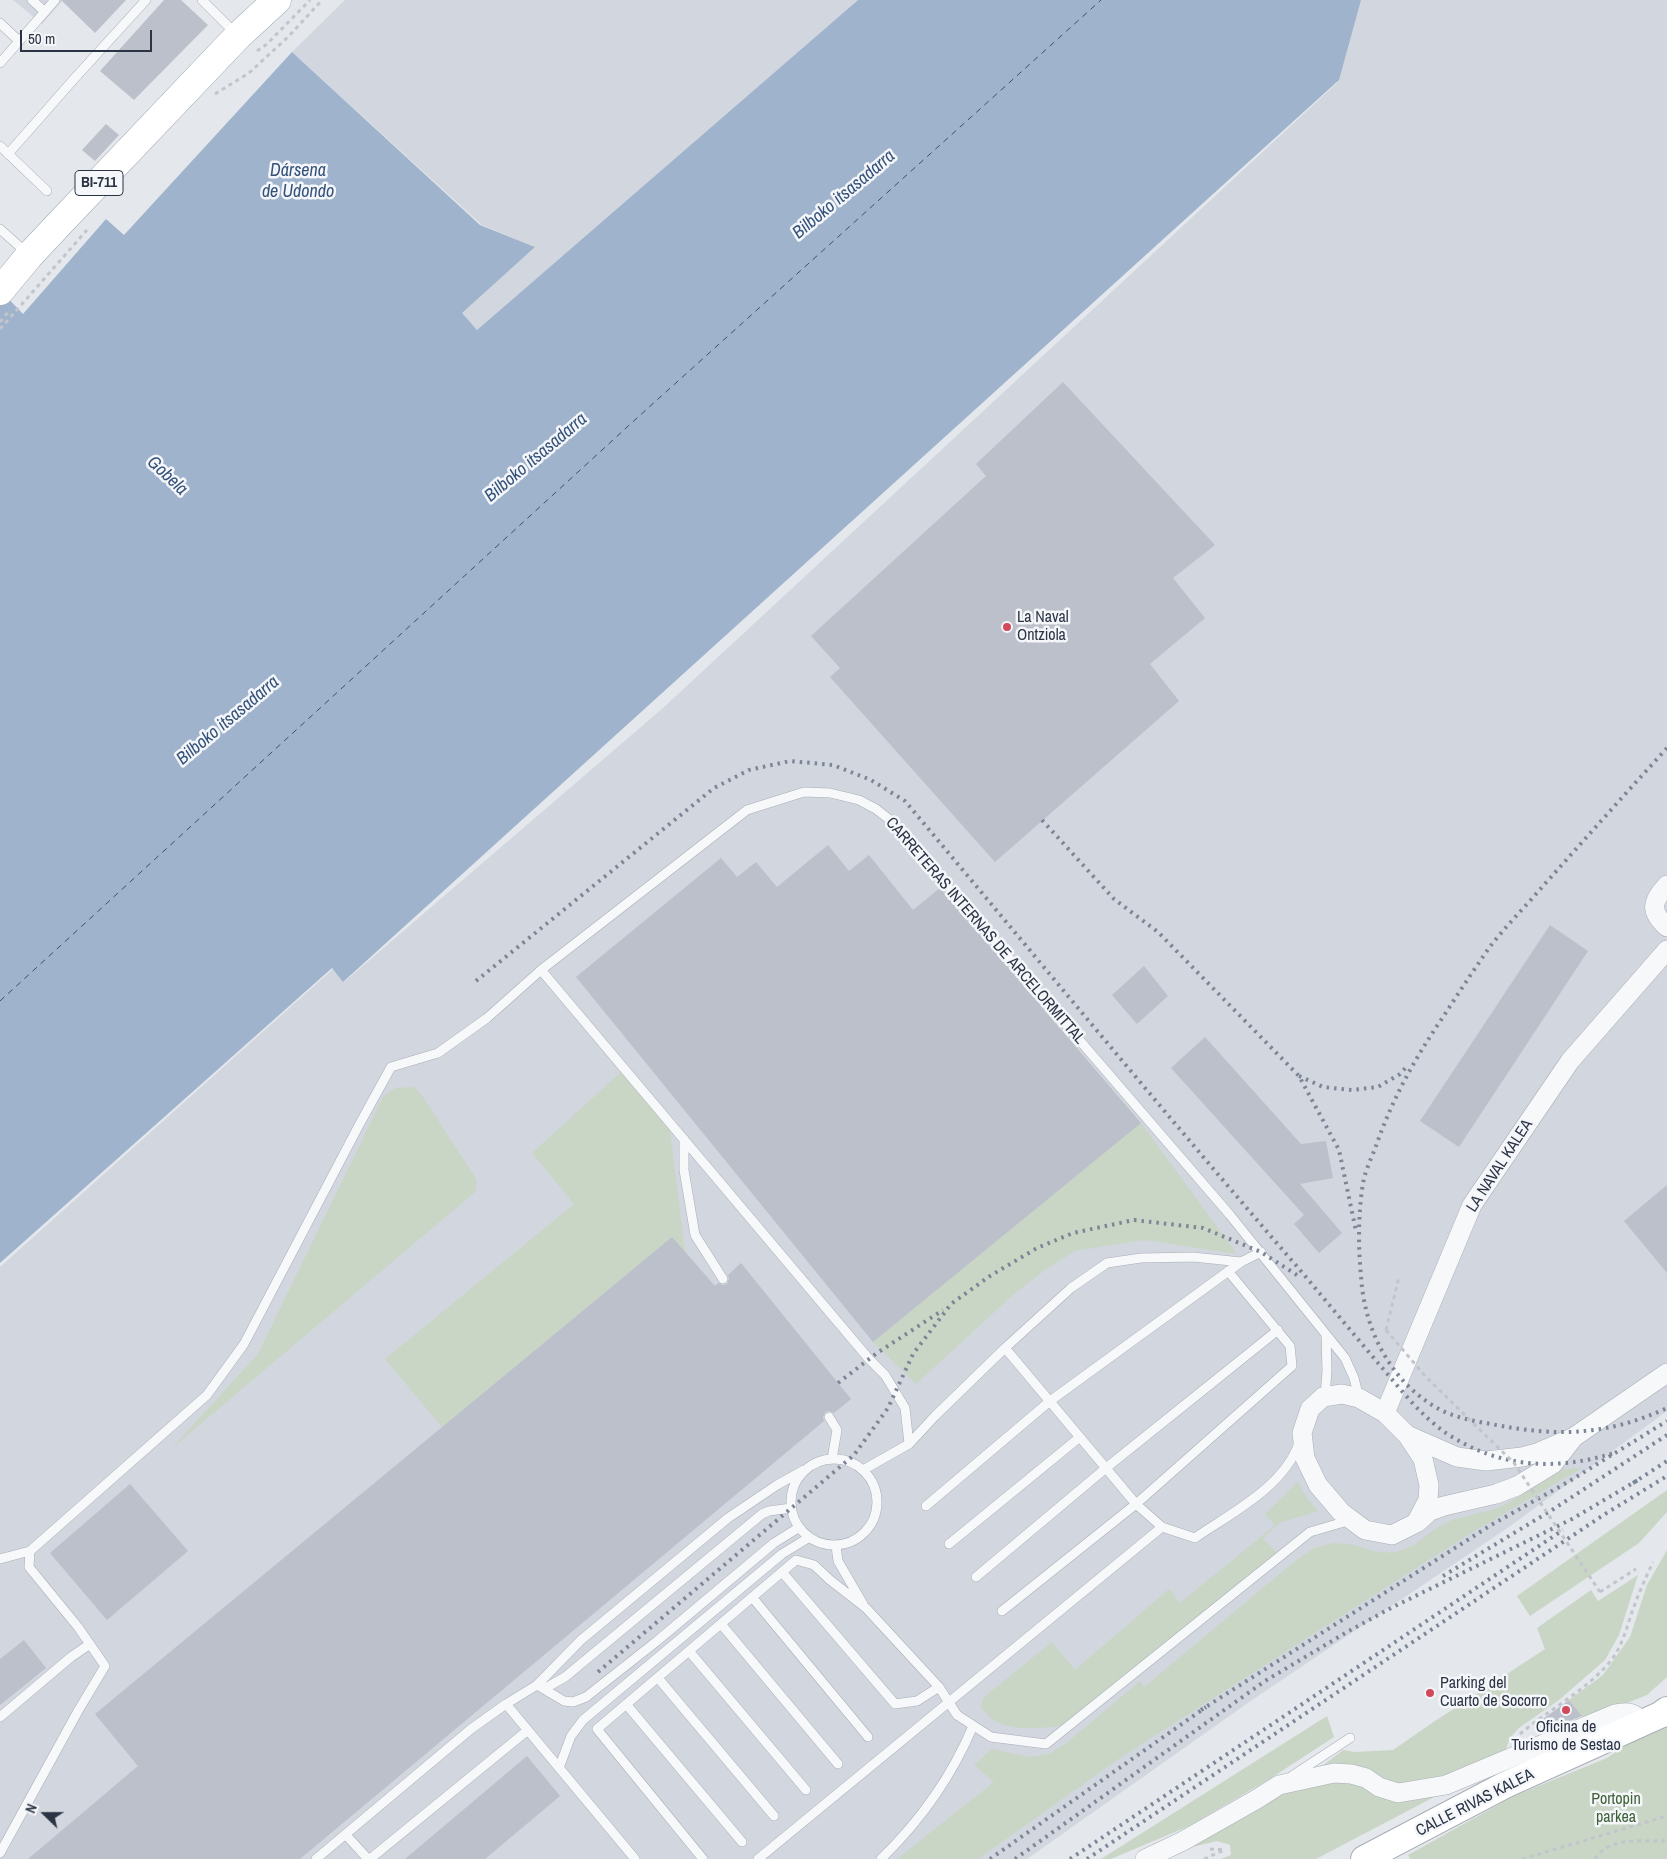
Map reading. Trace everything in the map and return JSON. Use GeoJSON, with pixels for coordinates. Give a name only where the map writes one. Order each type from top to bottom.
{"type":"FeatureCollection","features":[{"type":"Feature","properties":{"kind":"main road","name":"BI-711"},"geometry":{"type":"LineString","coordinates":[[9,293],[29,256],[238,36],[277,0]]}},
{"type":"Feature","properties":{"kind":"street"},"geometry":{"type":"LineString","coordinates":[[1667,885],[1656,898],[1654,908],[1656,916],[1667,927]]}},
{"type":"Feature","properties":{"kind":"street","name":"LA NAVAL KALEA"},"geometry":{"type":"LineString","coordinates":[[1385,1413],[1472,1205],[1570,1061],[1667,950]]}},
{"type":"Feature","properties":{"kind":"street"},"geometry":{"type":"LineString","coordinates":[[1407,1435],[1457,1457],[1486,1461],[1522,1457],[1537,1453],[1574,1437],[1667,1373]]}},
{"type":"Feature","properties":{"kind":"street"},"geometry":{"type":"LineString","coordinates":[[1416,1523],[1428,1500],[1429,1485],[1423,1459],[1407,1435],[1385,1413],[1359,1398],[1342,1394],[1323,1396],[1310,1409],[1302,1433],[1305,1458],[1318,1485],[1341,1512],[1365,1530],[1392,1535],[1416,1523],[1430,1511],[1496,1494],[1517,1486],[1553,1464],[1574,1437]]}},
{"type":"Feature","properties":{"kind":"street","name":"CALLE RIVAS KALEA"},"geometry":{"type":"LineString","coordinates":[[1364,1859],[1505,1785],[1643,1723],[1667,1710]]}},
{"type":"Feature","properties":{"kind":"street"},"geometry":{"type":"LineString","coordinates":[[1145,1859],[1257,1799],[1280,1784],[1334,1773],[1351,1774],[1366,1778],[1379,1787],[1398,1793],[1446,1786],[1509,1758],[1624,1712],[1628,1711],[1638,1716],[1643,1723]]}},
{"type":"Feature","properties":{"kind":"lane"},"geometry":{"type":"LineString","coordinates":[[32,0],[45,12]]}},
{"type":"Feature","properties":{"kind":"lane"},"geometry":{"type":"LineString","coordinates":[[0,62],[55,0]]}},
{"type":"Feature","properties":{"kind":"lane"},"geometry":{"type":"LineString","coordinates":[[8,154],[146,0]]}},
{"type":"Feature","properties":{"kind":"lane"},"geometry":{"type":"LineString","coordinates":[[202,0],[238,36]]}},
{"type":"Feature","properties":{"kind":"lane"},"geometry":{"type":"LineString","coordinates":[[0,23],[19,41]]}},
{"type":"Feature","properties":{"kind":"lane"},"geometry":{"type":"LineString","coordinates":[[0,146],[47,191]]}},
{"type":"Feature","properties":{"kind":"lane"},"geometry":{"type":"LineString","coordinates":[[0,229],[29,256]]}},
{"type":"Feature","properties":{"kind":"lane","name":"CARRETERAS INTERNAS DE ARCELORMITTAL"},"geometry":{"type":"LineString","coordinates":[[30,1551],[207,1394],[244,1344],[391,1067],[438,1053],[486,1018],[541,970],[747,810],[804,792],[830,793],[859,800],[876,809],[890,820],[912,843],[1261,1252],[1346,1358],[1359,1398]]}},
{"type":"Feature","properties":{"kind":"lane"},"geometry":{"type":"LineString","coordinates":[[541,970],[869,1359],[885,1375],[905,1408],[909,1444]]}},
{"type":"Feature","properties":{"kind":"lane"},"geometry":{"type":"LineString","coordinates":[[684,1139],[684,1170],[695,1235],[723,1279]]}},
{"type":"Feature","properties":{"kind":"lane"},"geometry":{"type":"LineString","coordinates":[[926,1506],[1050,1401],[1228,1271],[1261,1252]]}},
{"type":"Feature","properties":{"kind":"lane"},"geometry":{"type":"LineString","coordinates":[[863,1470],[909,1444],[1005,1348],[1071,1288],[1108,1263],[1141,1258],[1193,1257],[1241,1262]]}},
{"type":"Feature","properties":{"kind":"lane"},"geometry":{"type":"LineString","coordinates":[[1002,1611],[1136,1504],[1292,1366],[1290,1346],[1228,1271]]}},
{"type":"Feature","properties":{"kind":"lane"},"geometry":{"type":"LineString","coordinates":[[976,1577],[1106,1468],[1278,1330]]}},
{"type":"Feature","properties":{"kind":"lane"},"geometry":{"type":"LineString","coordinates":[[1325,1396],[1327,1371],[1326,1334]]}},
{"type":"Feature","properties":{"kind":"lane"},"geometry":{"type":"LineString","coordinates":[[1005,1348],[1136,1504],[1162,1526],[1195,1538],[1269,1488],[1294,1456],[1302,1433]]}},
{"type":"Feature","properties":{"kind":"lane"},"geometry":{"type":"LineString","coordinates":[[829,1418],[837,1430],[832,1460]]}},
{"type":"Feature","properties":{"kind":"lane"},"geometry":{"type":"LineString","coordinates":[[949,1544],[1080,1437]]}},
{"type":"Feature","properties":{"kind":"lane"},"geometry":{"type":"LineString","coordinates":[[540,1687],[581,1640],[728,1518],[777,1485],[821,1460],[840,1459],[863,1470],[874,1486],[878,1506],[872,1524],[860,1537],[836,1546],[820,1544],[808,1538],[798,1528],[791,1508],[793,1488],[804,1470]]}},
{"type":"Feature","properties":{"kind":"lane"},"geometry":{"type":"LineString","coordinates":[[316,1859],[470,1729],[506,1704],[564,1677],[762,1514],[769,1511],[791,1508]]}},
{"type":"Feature","properties":{"kind":"lane"},"geometry":{"type":"LineString","coordinates":[[703,1859],[597,1730],[796,1560],[814,1564],[830,1580],[866,1608],[939,1687],[957,1714],[991,1737],[1046,1744],[1310,1532],[1351,1520]]}},
{"type":"Feature","properties":{"kind":"lane"},"geometry":{"type":"LineString","coordinates":[[758,1859],[1162,1526]]}},
{"type":"Feature","properties":{"kind":"lane"},"geometry":{"type":"LineString","coordinates":[[540,1687],[564,1701],[573,1702],[586,1697],[657,1641],[774,1543],[798,1528]]}},
{"type":"Feature","properties":{"kind":"lane"},"geometry":{"type":"LineString","coordinates":[[559,1768],[571,1736],[583,1720],[782,1554],[808,1538]]}},
{"type":"Feature","properties":{"kind":"lane"},"geometry":{"type":"LineString","coordinates":[[836,1546],[838,1561],[866,1608]]}},
{"type":"Feature","properties":{"kind":"lane"},"geometry":{"type":"LineString","coordinates":[[0,1559],[30,1551],[29,1567],[105,1666],[78,1711],[0,1853]]}},
{"type":"Feature","properties":{"kind":"lane"},"geometry":{"type":"LineString","coordinates":[[782,1572],[895,1704],[917,1701],[939,1687]]}},
{"type":"Feature","properties":{"kind":"lane"},"geometry":{"type":"LineString","coordinates":[[752,1597],[868,1737]]}},
{"type":"Feature","properties":{"kind":"lane"},"geometry":{"type":"LineString","coordinates":[[721,1624],[838,1764]]}},
{"type":"Feature","properties":{"kind":"lane"},"geometry":{"type":"LineString","coordinates":[[0,1717],[90,1644]]}},
{"type":"Feature","properties":{"kind":"lane"},"geometry":{"type":"LineString","coordinates":[[689,1651],[806,1790]]}},
{"type":"Feature","properties":{"kind":"lane"},"geometry":{"type":"LineString","coordinates":[[658,1678],[774,1816]]}},
{"type":"Feature","properties":{"kind":"lane"},"geometry":{"type":"LineString","coordinates":[[506,1704],[635,1859]]}},
{"type":"Feature","properties":{"kind":"lane"},"geometry":{"type":"LineString","coordinates":[[626,1704],[742,1842]]}},
{"type":"Feature","properties":{"kind":"lane"},"geometry":{"type":"LineString","coordinates":[[881,1859],[931,1803],[951,1773],[974,1726]]}},
{"type":"Feature","properties":{"kind":"lane"},"geometry":{"type":"LineString","coordinates":[[346,1835],[369,1859],[528,1730]]}},
{"type":"Feature","properties":{"kind":"lane"},"geometry":{"type":"LineString","coordinates":[[1280,1784],[1350,1738]]}},
{"type":"Feature","properties":{"kind":"path"},"geometry":{"type":"LineString","coordinates":[[214,95],[249,73],[289,36],[322,0]]}},
{"type":"Feature","properties":{"kind":"path"},"geometry":{"type":"LineString","coordinates":[[0,329],[9,293],[90,226]]}},
{"type":"Feature","properties":{"kind":"path"},"geometry":{"type":"LineString","coordinates":[[1399,1278],[1386,1330],[1426,1377],[1514,1463],[1600,1592],[1636,1569]]}},
{"type":"Feature","properties":{"kind":"path"},"geometry":{"type":"LineString","coordinates":[[1509,1758],[1512,1743],[1520,1734],[1544,1714],[1576,1693],[1608,1664],[1622,1642],[1641,1587],[1653,1562]]}},
{"type":"Feature","properties":{"kind":"path"},"geometry":{"type":"LineString","coordinates":[[1522,1859],[1667,1816]]}},
{"type":"Feature","properties":{"kind":"path"},"geometry":{"type":"LineString","coordinates":[[1595,1859],[1603,1851],[1617,1844],[1624,1842],[1663,1841],[1667,1838]]}},
{"type":"Feature","properties":{"kind":"shaded area"},"geometry":{"type":"Polygon","coordinates":[[[13,0],[63,0],[42,24],[13,0]]]}},
{"type":"Feature","properties":{"kind":"shaded area"},"geometry":{"type":"Polygon","coordinates":[[[345,0],[858,0],[477,330],[461,313],[535,247],[482,225],[292,52],[345,0]]]}},
{"type":"Feature","properties":{"kind":"shaded area"},"geometry":{"type":"Polygon","coordinates":[[[1358,0],[1667,0],[1667,1411],[1509,1527],[1252,1700],[1027,1859],[0,1859],[0,1267],[333,969],[344,982],[663,708],[1337,83],[1358,0]]]}},
{"type":"Feature","properties":{"kind":"green space"},"geometry":{"type":"Polygon","coordinates":[[[621,1072],[669,1122],[685,1252],[672,1237],[442,1427],[385,1359],[574,1204],[532,1153],[621,1072]]]}},
{"type":"Feature","properties":{"kind":"green space"},"geometry":{"type":"Polygon","coordinates":[[[414,1087],[421,1094],[477,1180],[475,1192],[171,1449],[258,1354],[383,1097],[395,1088],[414,1087]]]}},
{"type":"Feature","properties":{"kind":"green space"},"geometry":{"type":"Polygon","coordinates":[[[1141,1123],[1237,1254],[1144,1240],[1075,1251],[1045,1270],[1014,1294],[916,1384],[873,1342],[1141,1123]]]}},
{"type":"Feature","properties":{"kind":"green space"},"geometry":{"type":"Polygon","coordinates":[[[1582,1468],[1471,1533],[1120,1758],[978,1859],[897,1859],[994,1782],[974,1765],[992,1749],[1029,1757],[1049,1754],[1068,1742],[1140,1681],[1144,1687],[1295,1561],[1314,1548],[1334,1543],[1393,1553],[1413,1546],[1435,1529],[1452,1520],[1492,1510],[1506,1504],[1564,1469],[1582,1468]]]}},
{"type":"Feature","properties":{"kind":"green space"},"geometry":{"type":"Polygon","coordinates":[[[1298,1482],[1306,1497],[1318,1511],[1279,1523],[1263,1539],[1277,1552],[1062,1726],[1018,1728],[1007,1726],[988,1716],[981,1707],[984,1697],[1052,1642],[1075,1670],[1169,1589],[1180,1603],[1275,1525],[1265,1514],[1298,1482]]]}},
{"type":"Feature","properties":{"kind":"green space"},"geometry":{"type":"Polygon","coordinates":[[[1667,1490],[1667,1512],[1639,1543],[1530,1616],[1517,1596],[1667,1490]]]}},
{"type":"Feature","properties":{"kind":"green space"},"geometry":{"type":"Polygon","coordinates":[[[1667,1550],[1667,1677],[1647,1695],[1585,1720],[1569,1700],[1603,1675],[1630,1637],[1647,1585],[1667,1550]]]}},
{"type":"Feature","properties":{"kind":"green space"},"geometry":{"type":"Polygon","coordinates":[[[1638,1575],[1619,1635],[1605,1660],[1559,1700],[1519,1728],[1510,1738],[1504,1754],[1446,1780],[1406,1785],[1317,1770],[1343,1750],[1355,1752],[1393,1750],[1545,1649],[1537,1628],[1591,1590],[1598,1601],[1638,1575]]]}},
{"type":"Feature","properties":{"kind":"green space"},"geometry":{"type":"Polygon","coordinates":[[[1327,1716],[1334,1737],[1268,1780],[1189,1826],[1111,1859],[1101,1859],[1327,1716]]]}},
{"type":"Feature","properties":{"kind":"green space","name":"Portopin parkea"},"geometry":{"type":"Polygon","coordinates":[[[1667,1717],[1667,1859],[1410,1859],[1408,1855],[1514,1796],[1607,1758],[1667,1717]]]}},
{"type":"Feature","properties":{"kind":"green space"},"geometry":{"type":"Polygon","coordinates":[[[1331,1779],[1438,1795],[1316,1859],[1221,1859],[1231,1855],[1230,1845],[1217,1841],[1167,1853],[1282,1792],[1331,1779]]]}},
{"type":"Feature","properties":{"kind":"water"},"geometry":{"type":"Polygon","coordinates":[[[858,0],[1361,0],[1339,80],[343,982],[332,968],[0,1263],[0,290],[23,314],[106,219],[124,235],[292,52],[480,225],[535,247],[462,313],[477,330],[858,0]]]}},
{"type":"Feature","properties":{"kind":"building"},"geometry":{"type":"Polygon","coordinates":[[[61,0],[126,0],[95,33],[61,0]]]}},
{"type":"Feature","properties":{"kind":"building"},"geometry":{"type":"Polygon","coordinates":[[[164,0],[181,0],[208,25],[134,100],[100,71],[164,0]]]}},
{"type":"Feature","properties":{"kind":"building"},"geometry":{"type":"Polygon","coordinates":[[[106,124],[119,135],[95,161],[82,150],[106,124]]]}},
{"type":"Feature","properties":{"kind":"building","name":"La Naval Ontziola"},"geometry":{"type":"Polygon","coordinates":[[[1063,382],[1215,545],[1173,578],[1205,618],[1150,664],[1179,701],[995,862],[830,677],[840,668],[811,636],[986,476],[976,464],[1063,382]]]}},
{"type":"Feature","properties":{"kind":"building"},"geometry":{"type":"Polygon","coordinates":[[[828,845],[849,871],[869,855],[913,910],[940,888],[1141,1123],[873,1342],[576,977],[721,858],[737,877],[756,862],[777,887],[828,845]]]}},
{"type":"Feature","properties":{"kind":"building"},"geometry":{"type":"Polygon","coordinates":[[[1550,925],[1588,951],[1459,1147],[1420,1121],[1550,925]]]}},
{"type":"Feature","properties":{"kind":"building"},"geometry":{"type":"Polygon","coordinates":[[[1144,966],[1168,996],[1137,1024],[1112,995],[1144,966]]]}},
{"type":"Feature","properties":{"kind":"building"},"geometry":{"type":"Polygon","coordinates":[[[1205,1037],[1301,1144],[1326,1141],[1333,1178],[1300,1184],[1342,1233],[1319,1253],[1294,1224],[1304,1215],[1171,1068],[1205,1037]]]}},
{"type":"Feature","properties":{"kind":"building"},"geometry":{"type":"Polygon","coordinates":[[[1667,1185],[1667,1273],[1624,1221],[1667,1185]]]}},
{"type":"Feature","properties":{"kind":"building"},"geometry":{"type":"Polygon","coordinates":[[[672,1237],[715,1286],[718,1283],[727,1284],[728,1275],[741,1263],[851,1399],[834,1413],[825,1412],[824,1421],[300,1859],[28,1859],[138,1766],[95,1714],[672,1237]]]}},
{"type":"Feature","properties":{"kind":"building"},"geometry":{"type":"Polygon","coordinates":[[[130,1484],[188,1551],[107,1620],[50,1553],[130,1484]]]}},
{"type":"Feature","properties":{"kind":"building"},"geometry":{"type":"Polygon","coordinates":[[[24,1640],[46,1668],[0,1705],[0,1659],[24,1640]]]}},
{"type":"Feature","properties":{"kind":"building","name":"Oficina de Turismo de Sestao"},"geometry":{"type":"Polygon","coordinates":[[[1569,1700],[1582,1716],[1541,1733],[1536,1724],[1569,1700]]]}},
{"type":"Feature","properties":{"kind":"building"},"geometry":{"type":"Polygon","coordinates":[[[527,1756],[560,1796],[485,1859],[405,1859],[527,1756]]]}},
{"type":"Feature","properties":{"kind":"ferry route"},"geometry":{"type":"LineString","coordinates":[[0,1001],[637,418],[1101,0]]}},
{"type":"Feature","properties":{"kind":"railway"},"geometry":{"type":"LineString","coordinates":[[1667,748],[1495,940],[1423,1049],[1396,1097],[1365,1174],[1362,1190],[1359,1240],[1363,1296],[1374,1334],[1382,1352],[1406,1383],[1420,1397],[1437,1408],[1456,1416],[1477,1421],[1537,1431],[1559,1432],[1602,1429],[1645,1417],[1667,1408]]}},
{"type":"Feature","properties":{"kind":"railway"},"geometry":{"type":"LineString","coordinates":[[476,981],[714,788],[749,770],[790,761],[833,765],[871,780],[905,801],[1200,1153],[1403,1392],[1429,1420],[1449,1435],[1469,1446],[1509,1460],[1550,1464],[1592,1459],[1614,1453]]}},
{"type":"Feature","properties":{"kind":"railway"},"geometry":{"type":"LineString","coordinates":[[1042,820],[1114,899],[1158,932],[1299,1076],[1339,1150],[1356,1231]]}},
{"type":"Feature","properties":{"kind":"railway"},"geometry":{"type":"LineString","coordinates":[[1299,1076],[1323,1087],[1352,1090],[1378,1087],[1400,1074],[1408,1065]]}},
{"type":"Feature","properties":{"kind":"railway"},"geometry":{"type":"LineString","coordinates":[[598,1672],[854,1455],[888,1408],[913,1354],[951,1304],[990,1276],[1037,1248],[1073,1233],[1134,1220],[1203,1228],[1261,1252],[1300,1277]]}},
{"type":"Feature","properties":{"kind":"railway"},"geometry":{"type":"LineString","coordinates":[[838,1383],[877,1353],[943,1310]]}},
{"type":"Feature","properties":{"kind":"railway"},"geometry":{"type":"LineString","coordinates":[[1201,1710],[1491,1525],[1568,1482],[1667,1421]]}},
{"type":"Feature","properties":{"kind":"railway"},"geometry":{"type":"LineString","coordinates":[[1443,1576],[1552,1510],[1667,1435]]}},
{"type":"Feature","properties":{"kind":"railway"},"geometry":{"type":"LineString","coordinates":[[1633,1483],[1667,1461]]}},
{"type":"Feature","properties":{"kind":"railway"},"geometry":{"type":"LineString","coordinates":[[1087,1859],[1605,1514],[1667,1476]]}},
{"type":"Feature","properties":{"kind":"railway"},"geometry":{"type":"LineString","coordinates":[[1015,1859],[1265,1681],[1391,1608],[1572,1519],[1638,1480]]}},
{"type":"Feature","properties":{"kind":"railway"},"geometry":{"type":"LineString","coordinates":[[1070,1859],[1563,1530]]}},
{"type":"Feature","properties":{"kind":"railway"},"geometry":{"type":"LineString","coordinates":[[990,1859],[1206,1707]]}},
{"type":"Feature","properties":{"kind":"place","name":"La Naval Ontziola"},"geometry":{"type":"Point","coordinates":[1007,627]}},
{"type":"Feature","properties":{"kind":"place","name":"Parking del Cuarto de Socorro"},"geometry":{"type":"Point","coordinates":[1430,1693]}},
{"type":"Feature","properties":{"kind":"place","name":"Oficina de Turismo de Sestao"},"geometry":{"type":"Point","coordinates":[1566,1710]}},
{"type":"Feature","properties":{"kind":"water label","name":"Dársena de Udondo"},"geometry":{"type":"Point","coordinates":[298,181]}},
{"type":"Feature","properties":{"kind":"water label","name":"Bilboko itsasadarra"},"geometry":{"type":"Point","coordinates":[844,195]}},
{"type":"Feature","properties":{"kind":"water label","name":"Bilboko itsasadarra"},"geometry":{"type":"Point","coordinates":[536,458]}},
{"type":"Feature","properties":{"kind":"water label","name":"Gobela"},"geometry":{"type":"Point","coordinates":[167,476]}},
{"type":"Feature","properties":{"kind":"water label","name":"Bilboko itsasadarra"},"geometry":{"type":"Point","coordinates":[228,721]}}]}
